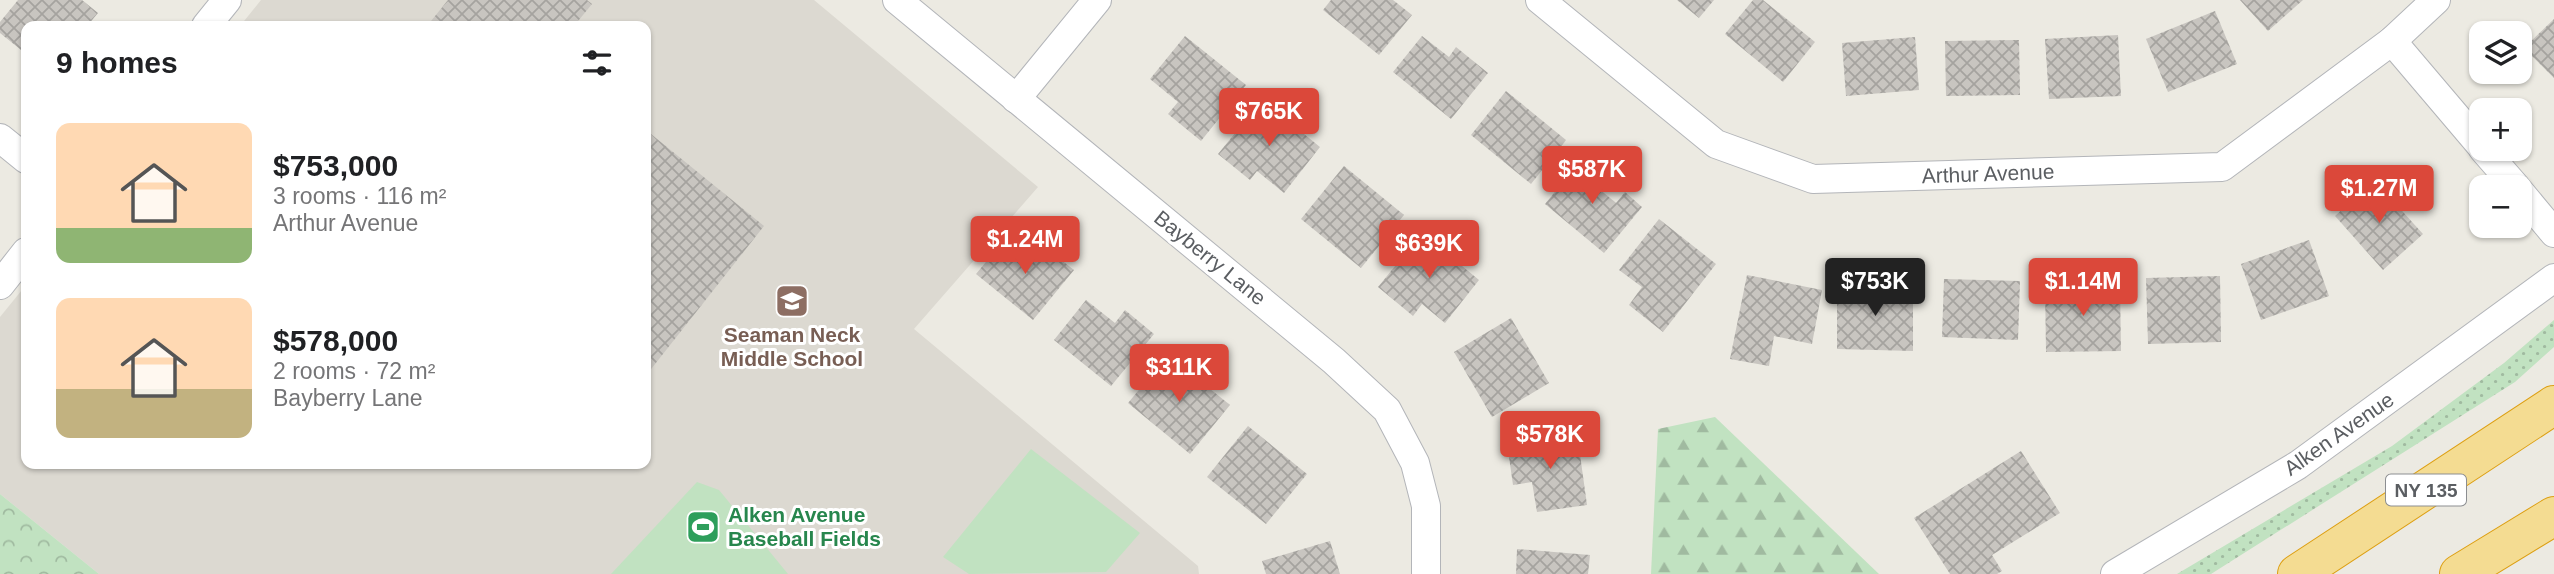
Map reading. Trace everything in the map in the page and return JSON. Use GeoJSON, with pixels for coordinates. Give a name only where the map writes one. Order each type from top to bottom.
{"type":"FeatureCollection","features":[{"type":"Feature","properties":{"kind":"highway","name":"NY 135"},"geometry":{"type":"LineString","coordinates":[[2297,574],[2554,405]]}},
{"type":"Feature","properties":{"kind":"highway"},"geometry":{"type":"LineString","coordinates":[[2459,574],[2554,516]]}},
{"type":"Feature","properties":{"kind":"street"},"geometry":{"type":"LineString","coordinates":[[210,21],[227,0]]}},
{"type":"Feature","properties":{"kind":"street","name":"Bayberry Lane"},"geometry":{"type":"LineString","coordinates":[[897,0],[1335,361],[1387,410],[1415,463],[1426,506],[1426,574]]}},
{"type":"Feature","properties":{"kind":"street"},"geometry":{"type":"LineString","coordinates":[[1016,99],[1097,0]]}},
{"type":"Feature","properties":{"kind":"street","name":"Arthur Avenue"},"geometry":{"type":"LineString","coordinates":[[1540,0],[1716,144],[1813,179],[2222,167],[2392,41],[2436,0]]}},
{"type":"Feature","properties":{"kind":"street"},"geometry":{"type":"LineString","coordinates":[[2392,41],[2469,133]]}},
{"type":"Feature","properties":{"kind":"street"},"geometry":{"type":"LineString","coordinates":[[0,138],[21,155]]}},
{"type":"Feature","properties":{"kind":"street"},"geometry":{"type":"LineString","coordinates":[[2493,161],[2506,175]]}},
{"type":"Feature","properties":{"kind":"street"},"geometry":{"type":"LineString","coordinates":[[2532,206],[2554,233]]}},
{"type":"Feature","properties":{"kind":"street"},"geometry":{"type":"LineString","coordinates":[[0,285],[21,258]]}},
{"type":"Feature","properties":{"kind":"street","name":"Alken Avenue"},"geometry":{"type":"LineString","coordinates":[[2115,574],[2298,465],[2554,278]]}},
{"type":"Feature","properties":{"kind":"shaded area","name":"Seaman Neck Middle School"},"geometry":{"type":"Polygon","coordinates":[[[261,0],[814,0],[1038,187],[914,329],[1198,566],[1199,574],[99,574],[0,494],[0,317],[21,291],[21,469],[651,469],[651,21],[244,21],[261,0]]]}},
{"type":"Feature","properties":{"kind":"green space"},"geometry":{"type":"Polygon","coordinates":[[[2554,320],[2554,347],[2515,382],[2211,574],[2177,574],[2392,446],[2504,363],[2554,320]]]}},
{"type":"Feature","properties":{"kind":"green space"},"geometry":{"type":"Polygon","coordinates":[[[1715,417],[1879,574],[1651,574],[1658,429],[1715,417]]]}},
{"type":"Feature","properties":{"kind":"green space"},"geometry":{"type":"Polygon","coordinates":[[[1031,449],[1140,533],[1106,572],[969,574],[943,557],[1031,449]]]}},
{"type":"Feature","properties":{"kind":"green space","name":"Alken Avenue Baseball Fields"},"geometry":{"type":"Polygon","coordinates":[[[697,482],[719,490],[788,574],[611,574],[697,482]]]}},
{"type":"Feature","properties":{"kind":"green space"},"geometry":{"type":"Polygon","coordinates":[[[0,494],[99,574],[0,574],[0,494]]]}},
{"type":"Feature","properties":{"kind":"building"},"geometry":{"type":"Polygon","coordinates":[[[18,0],[82,0],[98,13],[91,21],[21,21],[21,50],[0,33],[0,22],[18,0]]]}},
{"type":"Feature","properties":{"kind":"building"},"geometry":{"type":"Polygon","coordinates":[[[448,0],[587,0],[592,4],[578,21],[431,21],[448,0]]]}},
{"type":"Feature","properties":{"kind":"building"},"geometry":{"type":"Polygon","coordinates":[[[1331,0],[1393,0],[1412,15],[1379,55],[1323,10],[1331,0]]]}},
{"type":"Feature","properties":{"kind":"building"},"geometry":{"type":"Polygon","coordinates":[[[1677,0],[1714,0],[1699,18],[1677,0]]]}},
{"type":"Feature","properties":{"kind":"building"},"geometry":{"type":"Polygon","coordinates":[[[1753,0],[1763,0],[1815,42],[1783,82],[1725,34],[1753,0]]]}},
{"type":"Feature","properties":{"kind":"building"},"geometry":{"type":"Polygon","coordinates":[[[2240,0],[2303,0],[2268,31],[2240,0]]]}},
{"type":"Feature","properties":{"kind":"building"},"geometry":{"type":"Polygon","coordinates":[[[2215,11],[2237,64],[2168,92],[2146,39],[2215,11]]]}},
{"type":"Feature","properties":{"kind":"building"},"geometry":{"type":"Polygon","coordinates":[[[2554,19],[2554,78],[2532,56],[2532,40],[2554,19]]]}},
{"type":"Feature","properties":{"kind":"building"},"geometry":{"type":"Polygon","coordinates":[[[2118,35],[2121,96],[2049,99],[2045,39],[2118,35]]]}},
{"type":"Feature","properties":{"kind":"building"},"geometry":{"type":"Polygon","coordinates":[[[1185,36],[1246,85],[1201,141],[1168,114],[1178,102],[1150,79],[1185,36]]]}},
{"type":"Feature","properties":{"kind":"building"},"geometry":{"type":"Polygon","coordinates":[[[1422,36],[1449,57],[1456,47],[1488,73],[1451,119],[1393,72],[1422,36]]]}},
{"type":"Feature","properties":{"kind":"building"},"geometry":{"type":"Polygon","coordinates":[[[1915,37],[1919,90],[1846,96],[1842,43],[1915,37]]]}},
{"type":"Feature","properties":{"kind":"building"},"geometry":{"type":"Polygon","coordinates":[[[2019,40],[2020,95],[1946,96],[1945,41],[2019,40]]]}},
{"type":"Feature","properties":{"kind":"building"},"geometry":{"type":"Polygon","coordinates":[[[1506,91],[1566,140],[1531,184],[1471,135],[1506,91]]]}},
{"type":"Feature","properties":{"kind":"building"},"geometry":{"type":"Polygon","coordinates":[[[1262,100],[1320,147],[1284,193],[1257,171],[1250,180],[1218,154],[1262,100]]]}},
{"type":"Feature","properties":{"kind":"building"},"geometry":{"type":"Polygon","coordinates":[[[651,134],[764,226],[651,369],[651,134]]]}},
{"type":"Feature","properties":{"kind":"building"},"geometry":{"type":"Polygon","coordinates":[[[1584,156],[1608,176],[1598,188],[1616,203],[1625,192],[1642,207],[1604,253],[1545,204],[1584,156]]]}},
{"type":"Feature","properties":{"kind":"building"},"geometry":{"type":"Polygon","coordinates":[[[1344,166],[1404,215],[1361,268],[1301,219],[1344,166]]]}},
{"type":"Feature","properties":{"kind":"building"},"geometry":{"type":"Polygon","coordinates":[[[2374,180],[2423,234],[2383,270],[2335,216],[2374,180]]]}},
{"type":"Feature","properties":{"kind":"building"},"geometry":{"type":"Polygon","coordinates":[[[1659,219],[1716,264],[1663,332],[1629,305],[1642,287],[1619,270],[1659,219]]]}},
{"type":"Feature","properties":{"kind":"building"},"geometry":{"type":"Polygon","coordinates":[[[1422,233],[1479,280],[1445,323],[1422,304],[1413,316],[1378,287],[1422,233]]]}},
{"type":"Feature","properties":{"kind":"building"},"geometry":{"type":"Polygon","coordinates":[[[1009,234],[1039,258],[1047,249],[1074,270],[1033,320],[976,274],[1009,234]]]}},
{"type":"Feature","properties":{"kind":"building"},"geometry":{"type":"Polygon","coordinates":[[[2309,240],[2329,296],[2261,320],[2241,264],[2309,240]]]}},
{"type":"Feature","properties":{"kind":"building"},"geometry":{"type":"Polygon","coordinates":[[[1747,275],[1822,290],[1812,344],[1774,336],[1769,366],[1730,359],[1747,275]]]}},
{"type":"Feature","properties":{"kind":"building"},"geometry":{"type":"Polygon","coordinates":[[[2220,276],[2221,342],[2148,344],[2146,278],[2220,276]]]}},
{"type":"Feature","properties":{"kind":"building"},"geometry":{"type":"Polygon","coordinates":[[[1944,279],[2020,281],[2018,340],[1942,337],[1944,279]]]}},
{"type":"Feature","properties":{"kind":"building"},"geometry":{"type":"Polygon","coordinates":[[[2045,284],[2120,284],[2121,351],[2046,352],[2045,284]]]}},
{"type":"Feature","properties":{"kind":"building"},"geometry":{"type":"Polygon","coordinates":[[[1837,286],[1913,288],[1913,351],[1837,349],[1837,286]]]}},
{"type":"Feature","properties":{"kind":"building"},"geometry":{"type":"Polygon","coordinates":[[[1086,300],[1115,323],[1125,310],[1154,334],[1111,386],[1054,340],[1086,300]]]}},
{"type":"Feature","properties":{"kind":"building"},"geometry":{"type":"Polygon","coordinates":[[[1511,318],[1549,383],[1492,417],[1454,352],[1511,318]]]}},
{"type":"Feature","properties":{"kind":"building"},"geometry":{"type":"Polygon","coordinates":[[[1168,355],[1230,405],[1190,454],[1128,403],[1168,355]]]}},
{"type":"Feature","properties":{"kind":"building"},"geometry":{"type":"Polygon","coordinates":[[[1248,426],[1307,474],[1266,524],[1207,477],[1248,426]]]}},
{"type":"Feature","properties":{"kind":"building"},"geometry":{"type":"Polygon","coordinates":[[[1577,433],[1587,505],[1537,512],[1532,482],[1513,485],[1507,443],[1577,433]]]}},
{"type":"Feature","properties":{"kind":"building"},"geometry":{"type":"Polygon","coordinates":[[[2021,451],[2060,513],[1992,555],[2002,571],[1997,574],[1950,574],[1914,518],[2021,451]]]}},
{"type":"Feature","properties":{"kind":"building"},"geometry":{"type":"Polygon","coordinates":[[[1330,541],[1340,574],[1266,574],[1262,561],[1330,541]]]}},
{"type":"Feature","properties":{"kind":"building"},"geometry":{"type":"Polygon","coordinates":[[[1517,549],[1590,555],[1588,574],[1516,574],[1517,549]]]}},
{"type":"Feature","properties":{"kind":"place","name":"Seaman Neck Middle School"},"geometry":{"type":"Point","coordinates":[792,301]}},
{"type":"Feature","properties":{"kind":"place","name":"Alken Avenue Baseball Fields"},"geometry":{"type":"Point","coordinates":[703,527]}}]}
